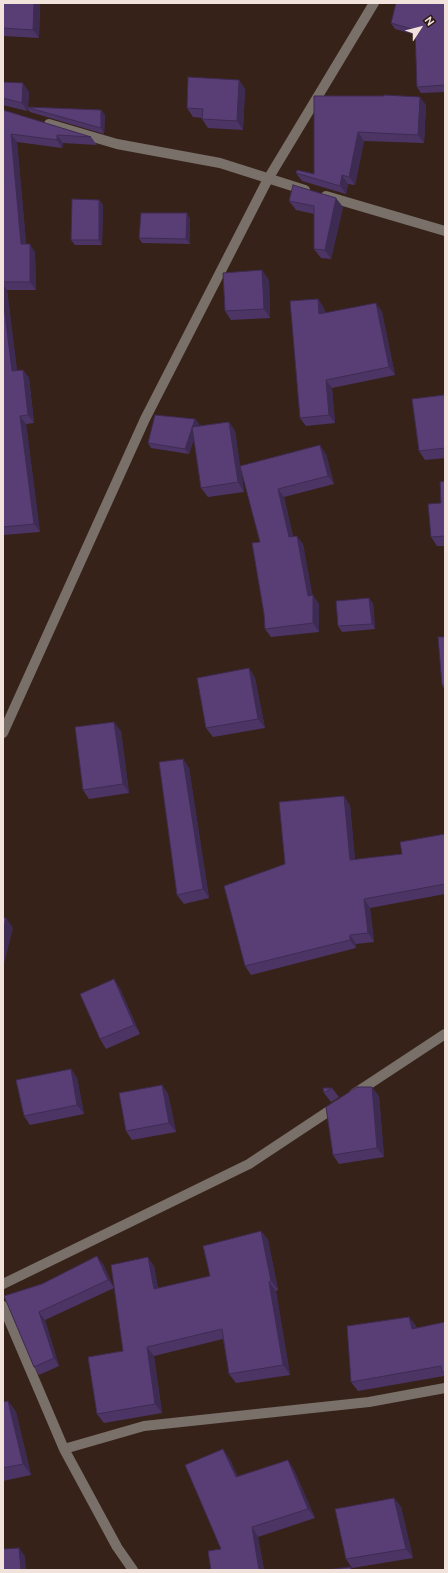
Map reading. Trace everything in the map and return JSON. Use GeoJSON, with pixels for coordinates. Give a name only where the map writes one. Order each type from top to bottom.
{"type":"FeatureCollection","features":[{"type":"Feature","properties":{"kind":"street"},"geometry":{"type":"LineString","coordinates":[[3,733],[145,420],[268,179],[374,3]]}},
{"type":"Feature","properties":{"kind":"street"},"geometry":{"type":"LineString","coordinates":[[36,121],[117,144],[220,163],[268,179],[445,231]]}},
{"type":"Feature","properties":{"kind":"street"},"geometry":{"type":"LineString","coordinates":[[3,1284],[249,1164],[445,1034]]}},
{"type":"Feature","properties":{"kind":"street"},"geometry":{"type":"LineString","coordinates":[[3,1306],[64,1449],[117,1548],[133,1570]]}},
{"type":"Feature","properties":{"kind":"street"},"geometry":{"type":"LineString","coordinates":[[64,1449],[144,1426],[369,1402],[445,1388]]}},
{"type":"Feature","properties":{"kind":"building"},"geometry":{"type":"Polygon","coordinates":[[[3,3],[34,3],[33,30],[3,28],[3,3]]]}},
{"type":"Feature","properties":{"kind":"building"},"geometry":{"type":"Polygon","coordinates":[[[396,3],[445,3],[445,85],[417,87],[415,30],[391,23],[396,3]]]}},
{"type":"Feature","properties":{"kind":"building"},"geometry":{"type":"Polygon","coordinates":[[[188,77],[239,80],[237,121],[202,119],[203,109],[187,108],[188,77]]]}},
{"type":"Feature","properties":{"kind":"building"},"geometry":{"type":"Polygon","coordinates":[[[3,82],[23,83],[22,103],[3,98],[3,82]]]}},
{"type":"Feature","properties":{"kind":"building"},"geometry":{"type":"Polygon","coordinates":[[[384,95],[420,97],[418,135],[358,132],[349,177],[342,175],[340,186],[296,173],[297,170],[314,174],[314,96],[384,95]]]}},
{"type":"Feature","properties":{"kind":"building"},"geometry":{"type":"Polygon","coordinates":[[[26,107],[101,110],[101,128],[26,107]]]}},
{"type":"Feature","properties":{"kind":"building"},"geometry":{"type":"Polygon","coordinates":[[[3,110],[91,137],[57,135],[57,140],[11,134],[21,244],[30,244],[30,282],[3,282],[3,110]]]}},
{"type":"Feature","properties":{"kind":"building"},"geometry":{"type":"Polygon","coordinates":[[[293,185],[336,198],[325,250],[314,249],[314,206],[289,201],[293,185]]]}},
{"type":"Feature","properties":{"kind":"building"},"geometry":{"type":"Polygon","coordinates":[[[72,199],[99,200],[99,240],[71,240],[72,199]]]}},
{"type":"Feature","properties":{"kind":"building"},"geometry":{"type":"Polygon","coordinates":[[[141,213],[187,213],[186,239],[139,238],[141,213]]]}},
{"type":"Feature","properties":{"kind":"building"},"geometry":{"type":"Polygon","coordinates":[[[262,270],[264,309],[225,311],[223,273],[262,270]]]}},
{"type":"Feature","properties":{"kind":"building"},"geometry":{"type":"Polygon","coordinates":[[[3,298],[12,371],[23,370],[28,415],[20,416],[34,524],[3,527],[3,298]]]}},
{"type":"Feature","properties":{"kind":"building"},"geometry":{"type":"Polygon","coordinates":[[[318,299],[319,314],[376,303],[389,367],[326,380],[329,415],[300,418],[290,301],[318,299]]]}},
{"type":"Feature","properties":{"kind":"building"},"geometry":{"type":"Polygon","coordinates":[[[444,395],[445,448],[419,451],[412,399],[444,395]]]}},
{"type":"Feature","properties":{"kind":"building"},"geometry":{"type":"Polygon","coordinates":[[[155,415],[195,419],[185,449],[148,443],[155,415]]]}},
{"type":"Feature","properties":{"kind":"building"},"geometry":{"type":"Polygon","coordinates":[[[229,422],[238,482],[201,488],[192,427],[229,422]]]}},
{"type":"Feature","properties":{"kind":"building"},"geometry":{"type":"Polygon","coordinates":[[[320,445],[328,476],[278,489],[289,537],[297,536],[308,596],[313,595],[313,623],[265,629],[264,614],[252,543],[260,542],[240,466],[320,445]]]}},
{"type":"Feature","properties":{"kind":"building"},"geometry":{"type":"Polygon","coordinates":[[[445,481],[445,536],[431,537],[428,504],[441,503],[440,482],[445,481]]]}},
{"type":"Feature","properties":{"kind":"building"},"geometry":{"type":"Polygon","coordinates":[[[369,598],[372,624],[338,626],[336,601],[369,598]]]}},
{"type":"Feature","properties":{"kind":"building"},"geometry":{"type":"Polygon","coordinates":[[[438,637],[445,637],[445,685],[442,685],[438,637]]]}},
{"type":"Feature","properties":{"kind":"building"},"geometry":{"type":"Polygon","coordinates":[[[249,668],[258,719],[206,728],[197,678],[249,668]]]}},
{"type":"Feature","properties":{"kind":"building"},"geometry":{"type":"Polygon","coordinates":[[[114,722],[123,784],[83,790],[75,727],[114,722]]]}},
{"type":"Feature","properties":{"kind":"building"},"geometry":{"type":"Polygon","coordinates":[[[183,759],[203,889],[177,895],[159,762],[183,759]]]}},
{"type":"Feature","properties":{"kind":"building"},"geometry":{"type":"Polygon","coordinates":[[[344,796],[350,860],[402,854],[400,842],[445,834],[445,884],[364,899],[368,933],[350,935],[350,940],[245,966],[224,886],[285,864],[279,802],[344,796]]]}},
{"type":"Feature","properties":{"kind":"building"},"geometry":{"type":"Polygon","coordinates":[[[3,918],[6,918],[3,932],[3,918]]]}},
{"type":"Feature","properties":{"kind":"building"},"geometry":{"type":"Polygon","coordinates":[[[114,979],[134,1025],[100,1039],[80,994],[114,979]]]}},
{"type":"Feature","properties":{"kind":"building"},"geometry":{"type":"Polygon","coordinates":[[[71,1069],[77,1105],[24,1116],[16,1080],[71,1069]]]}},
{"type":"Feature","properties":{"kind":"building"},"geometry":{"type":"Polygon","coordinates":[[[162,1085],[169,1123],[126,1131],[119,1093],[162,1085]]]}},
{"type":"Feature","properties":{"kind":"building"},"geometry":{"type":"Polygon","coordinates":[[[357,1087],[372,1087],[377,1148],[333,1155],[326,1107],[357,1087]]]}},
{"type":"Feature","properties":{"kind":"building"},"geometry":{"type":"Polygon","coordinates":[[[323,1088],[332,1088],[324,1093],[323,1088]]]}},
{"type":"Feature","properties":{"kind":"building"},"geometry":{"type":"Polygon","coordinates":[[[261,1231],[271,1281],[269,1282],[283,1365],[229,1374],[222,1329],[147,1347],[155,1404],[97,1414],[88,1357],[123,1351],[111,1265],[148,1257],[154,1289],[210,1276],[203,1246],[261,1231]]]}},
{"type":"Feature","properties":{"kind":"building"},"geometry":{"type":"Polygon","coordinates":[[[97,1256],[108,1280],[39,1312],[54,1358],[34,1367],[4,1296],[42,1284],[97,1256]]]}},
{"type":"Feature","properties":{"kind":"building"},"geometry":{"type":"Polygon","coordinates":[[[409,1317],[412,1329],[445,1322],[445,1372],[442,1372],[441,1366],[351,1382],[347,1326],[409,1317]]]}},
{"type":"Feature","properties":{"kind":"building"},"geometry":{"type":"Polygon","coordinates":[[[8,1401],[23,1464],[3,1468],[3,1402],[8,1401]]]}},
{"type":"Feature","properties":{"kind":"building"},"geometry":{"type":"Polygon","coordinates":[[[223,1449],[236,1477],[288,1460],[308,1509],[252,1527],[259,1570],[211,1570],[208,1551],[221,1549],[185,1465],[223,1449]]]}},
{"type":"Feature","properties":{"kind":"building"},"geometry":{"type":"Polygon","coordinates":[[[394,1498],[406,1549],[346,1559],[335,1509],[394,1498]]]}},
{"type":"Feature","properties":{"kind":"building"},"geometry":{"type":"Polygon","coordinates":[[[19,1548],[21,1570],[3,1570],[3,1549],[19,1548]]]}},
{"type":"Feature","properties":{"kind":"building"},"geometry":{"type":"Polygon","coordinates":[[[351,1567],[351,1570],[325,1570],[351,1567]]]}}]}
